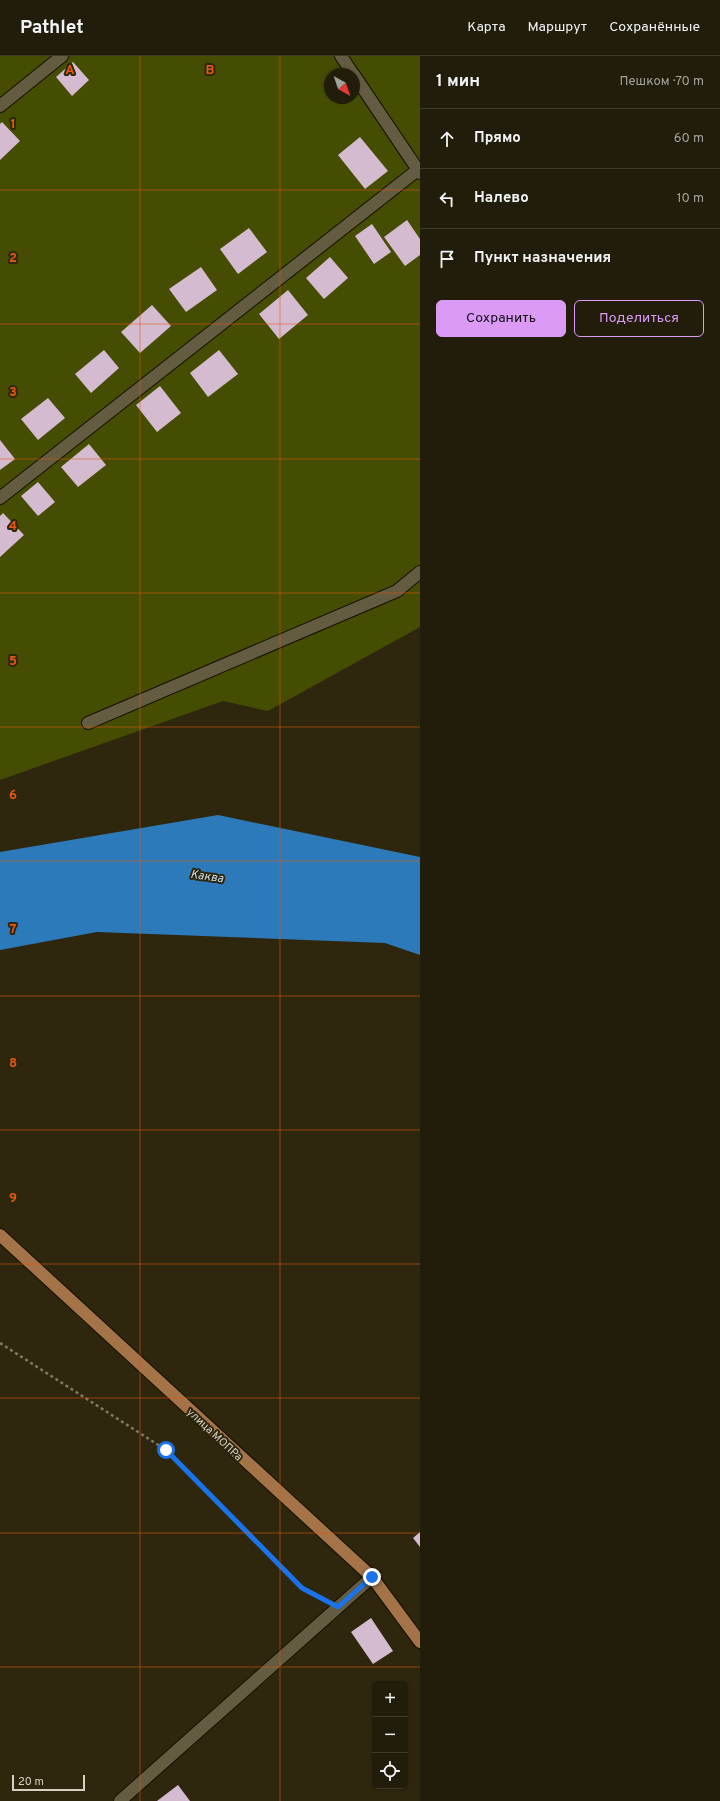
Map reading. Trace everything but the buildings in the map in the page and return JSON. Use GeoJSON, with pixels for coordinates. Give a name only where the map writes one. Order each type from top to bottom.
{"type":"FeatureCollection","features":[{"type":"Feature","properties":{"kind":"main road","name":"улица МОПРа"},"geometry":{"type":"LineString","coordinates":[[0,1235],[372,1577],[420,1642]]}},
{"type":"Feature","properties":{"kind":"street"},"geometry":{"type":"LineString","coordinates":[[0,106],[62,56]]}},
{"type":"Feature","properties":{"kind":"street"},"geometry":{"type":"LineString","coordinates":[[341,56],[349,68]]}},
{"type":"Feature","properties":{"kind":"street"},"geometry":{"type":"LineString","coordinates":[[0,498],[419,170],[360,84]]}},
{"type":"Feature","properties":{"kind":"street"},"geometry":{"type":"LineString","coordinates":[[88,723],[397,591],[420,572]]}},
{"type":"Feature","properties":{"kind":"street"},"geometry":{"type":"LineString","coordinates":[[120,1801],[372,1577]]}},
{"type":"Feature","properties":{"kind":"path"},"geometry":{"type":"LineString","coordinates":[[0,1343],[166,1450],[302,1588],[338,1607]]}},
{"type":"Feature","properties":{"kind":"green space"},"geometry":{"type":"Polygon","coordinates":[[[0,56],[420,56],[420,627],[268,711],[223,701],[0,780],[0,56]]]}},
{"type":"Feature","properties":{"kind":"water","name":"Каква"},"geometry":{"type":"Polygon","coordinates":[[[218,815],[420,857],[420,955],[385,943],[97,932],[0,950],[0,852],[218,815]]]}},
{"type":"Feature","properties":{"kind":"route"},"geometry":{"type":"LineString","coordinates":[[166,1450],[302,1588],[338,1607],[372,1577]]}}]}
